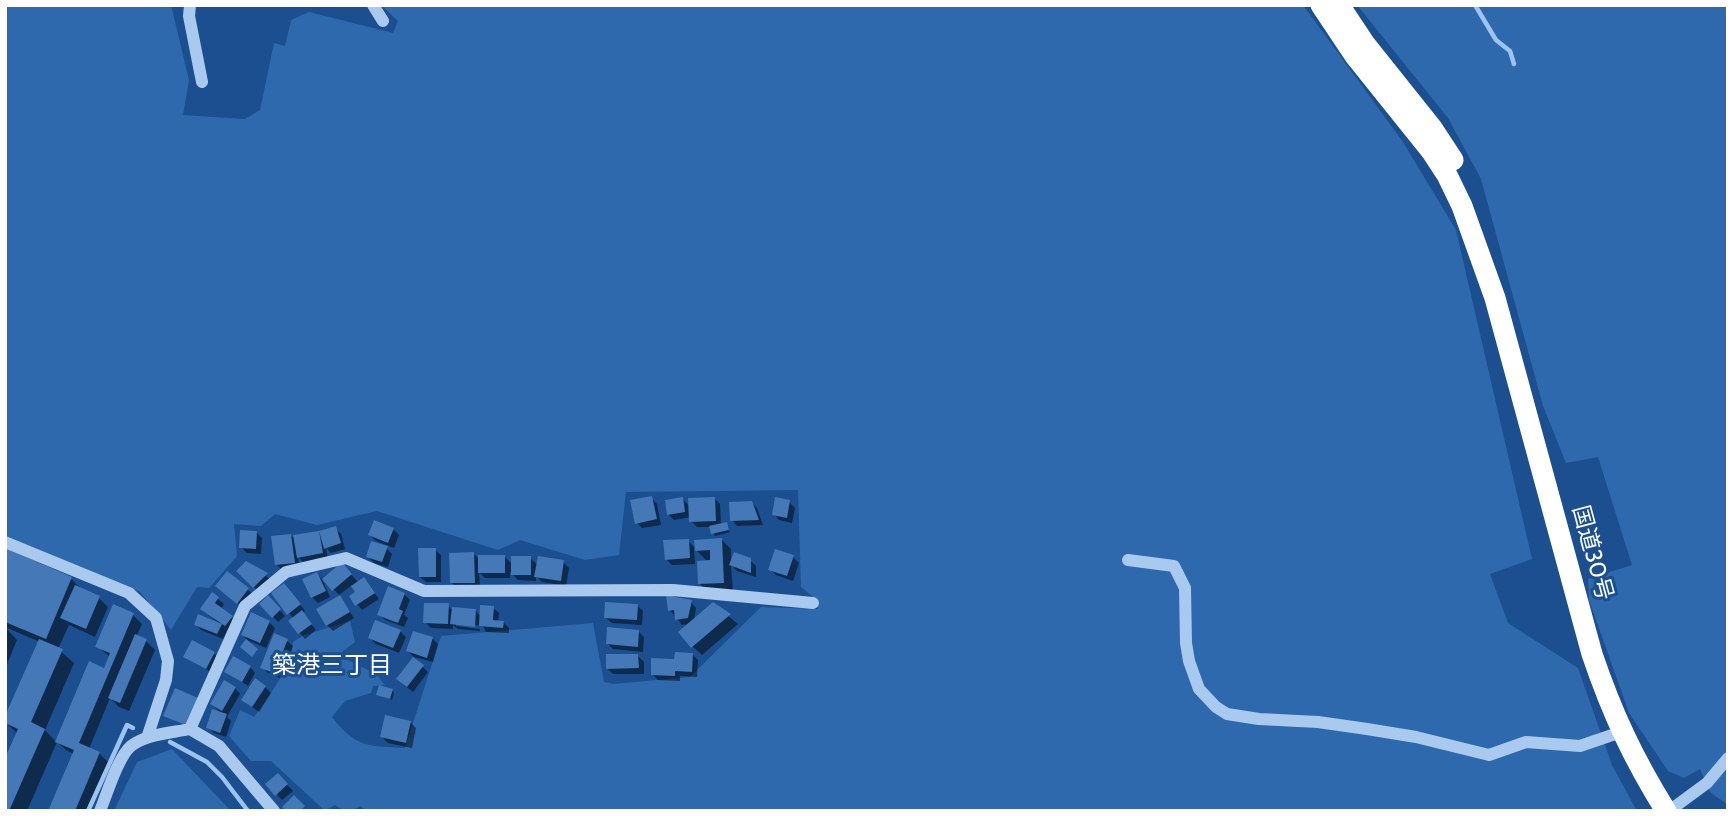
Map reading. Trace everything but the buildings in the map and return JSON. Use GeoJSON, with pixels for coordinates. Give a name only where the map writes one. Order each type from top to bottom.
{"type":"FeatureCollection","features":[{"type":"Feature","properties":{"kind":"highway","name":"国道30号"},"geometry":{"type":"LineString","coordinates":[[1321,5],[1355,56],[1447,175],[1462,206],[1495,298],[1592,654],[1621,732],[1639,769],[1668,811]]}},
{"type":"Feature","properties":{"kind":"highway","name":"国道30号"},"geometry":{"type":"LineString","coordinates":[[1339,5],[1365,44],[1432,128],[1461,174],[1485,241],[1495,298]]}},
{"type":"Feature","properties":{"kind":"street"},"geometry":{"type":"LineString","coordinates":[[190,5],[189,16],[202,82]]}},
{"type":"Feature","properties":{"kind":"street"},"geometry":{"type":"LineString","coordinates":[[373,5],[383,21]]}},
{"type":"Feature","properties":{"kind":"street"},"geometry":{"type":"LineString","coordinates":[[5,542],[129,593],[156,618],[168,662],[166,680],[147,738]]}},
{"type":"Feature","properties":{"kind":"street"},"geometry":{"type":"LineString","coordinates":[[190,729],[245,606],[286,572],[346,558],[424,591],[673,590],[813,603]]}},
{"type":"Feature","properties":{"kind":"street"},"geometry":{"type":"LineString","coordinates":[[1128,560],[1174,566],[1185,588],[1186,643],[1192,670],[1199,689],[1216,707],[1227,714],[1367,729],[1489,755],[1526,742],[1580,746],[1621,732]]}},
{"type":"Feature","properties":{"kind":"street"},"geometry":{"type":"LineString","coordinates":[[100,811],[123,757],[131,747],[147,738],[190,729],[219,746],[274,811]]}},
{"type":"Feature","properties":{"kind":"street"},"geometry":{"type":"LineString","coordinates":[[1668,811],[1707,783],[1728,758]]}},
{"type":"Feature","properties":{"kind":"shaded area"},"geometry":{"type":"Polygon","coordinates":[[[5,5],[171,5],[189,80],[183,115],[245,119],[260,110],[274,43],[285,46],[291,20],[309,12],[393,33],[398,21],[381,5],[1303,5],[1403,142],[1456,230],[1532,559],[1490,574],[1508,623],[1578,668],[1612,765],[1637,811],[367,811],[360,806],[348,810],[335,805],[325,811],[271,761],[251,761],[229,736],[240,710],[254,717],[275,687],[291,659],[293,642],[304,635],[350,621],[355,642],[342,652],[346,659],[376,674],[385,685],[373,686],[371,693],[345,701],[332,717],[356,740],[382,747],[405,748],[441,636],[593,623],[604,682],[613,684],[690,677],[761,607],[818,609],[817,600],[801,587],[798,490],[626,492],[619,555],[585,560],[520,540],[498,550],[377,511],[317,525],[275,514],[261,526],[234,524],[237,556],[209,588],[197,587],[171,630],[140,592],[5,535],[5,5]]]}},
{"type":"Feature","properties":{"kind":"shaded area"},"geometry":{"type":"Polygon","coordinates":[[[1357,5],[1728,5],[1728,805],[1710,792],[1700,769],[1684,778],[1668,771],[1629,713],[1589,600],[1588,579],[1632,565],[1598,457],[1566,463],[1543,406],[1481,179],[1448,118],[1357,5]]]}},
{"type":"Feature","properties":{"kind":"shaded area"},"geometry":{"type":"Polygon","coordinates":[[[172,749],[231,811],[114,811],[137,762],[172,749]]]}},
{"type":"Feature","properties":{"kind":"waterway"},"geometry":{"type":"LineString","coordinates":[[1475,5],[1496,40],[1510,51],[1514,64]]}},
{"type":"Feature","properties":{"kind":"waterway"},"geometry":{"type":"LineString","coordinates":[[88,811],[127,725],[133,728]]}},
{"type":"Feature","properties":{"kind":"waterway"},"geometry":{"type":"LineString","coordinates":[[170,742],[207,762],[248,811]]}},
{"type":"Feature","properties":{"kind":"district","name":"築港三丁目"},"geometry":{"type":"Point","coordinates":[332,666]}}]}
